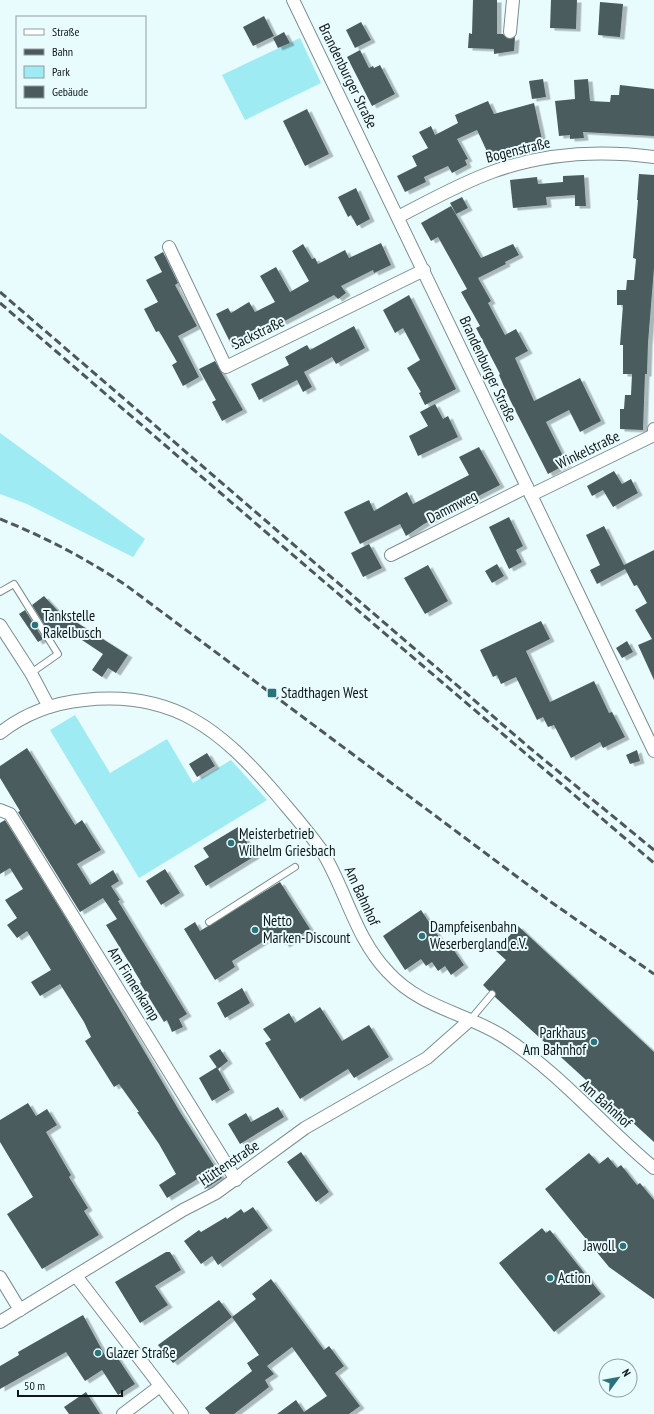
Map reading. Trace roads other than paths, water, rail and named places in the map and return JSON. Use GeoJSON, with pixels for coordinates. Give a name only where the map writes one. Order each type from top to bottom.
{"type":"FeatureCollection","features":[{"type":"Feature","properties":{"kind":"street"},"geometry":{"type":"LineString","coordinates":[[510,32],[513,0]]}},
{"type":"Feature","properties":{"kind":"street","name":"Brandenburger Straße"},"geometry":{"type":"LineString","coordinates":[[296,2],[654,751]]}},
{"type":"Feature","properties":{"kind":"street","name":"Bogenstraße"},"geometry":{"type":"LineString","coordinates":[[398,217],[445,193],[492,172],[528,162],[574,154],[621,153],[654,157]]}},
{"type":"Feature","properties":{"kind":"street","name":"Sackstraße"},"geometry":{"type":"LineString","coordinates":[[169,247],[226,367],[424,270]]}},
{"type":"Feature","properties":{"kind":"street","name":"Winkelstraße"},"geometry":{"type":"LineString","coordinates":[[529,491],[654,435],[654,429]]}},
{"type":"Feature","properties":{"kind":"street","name":"Dammweg"},"geometry":{"type":"LineString","coordinates":[[391,555],[529,491]]}},
{"type":"Feature","properties":{"kind":"street"},"geometry":{"type":"LineString","coordinates":[[0,625],[31,673],[49,707]]}},
{"type":"Feature","properties":{"kind":"street","name":"Am Bahnhof"},"geometry":{"type":"LineString","coordinates":[[0,733],[9,726],[49,707],[76,701],[106,698],[146,702],[193,718],[218,734],[250,764],[308,832],[334,874],[369,948],[386,971],[406,990],[428,1003],[470,1020],[502,1036],[531,1056],[654,1168]]}},
{"type":"Feature","properties":{"kind":"street","name":"Am Finnenkamp"},"geometry":{"type":"LineString","coordinates":[[0,810],[10,814],[236,1180]]}},
{"type":"Feature","properties":{"kind":"street","name":"Hüttenstraße"},"geometry":{"type":"LineString","coordinates":[[0,1322],[236,1180],[305,1128],[427,1058],[470,1020]]}},
{"type":"Feature","properties":{"kind":"street"},"geometry":{"type":"LineString","coordinates":[[76,1276],[182,1414]]}},
{"type":"Feature","properties":{"kind":"street"},"geometry":{"type":"LineString","coordinates":[[0,1277],[20,1310]]}},
{"type":"Feature","properties":{"kind":"street"},"geometry":{"type":"LineString","coordinates":[[123,1414],[160,1386]]}},
{"type":"Feature","properties":{"kind":"lane"},"geometry":{"type":"LineString","coordinates":[[0,592],[14,584],[58,654],[31,673]]}},
{"type":"Feature","properties":{"kind":"lane"},"geometry":{"type":"LineString","coordinates":[[209,922],[295,867]]}},
{"type":"Feature","properties":{"kind":"lane"},"geometry":{"type":"LineString","coordinates":[[470,1020],[492,994]]}},
{"type":"Feature","properties":{"kind":"railway"},"geometry":{"type":"LineString","coordinates":[[0,292],[531,749],[654,850]]}},
{"type":"Feature","properties":{"kind":"railway"},"geometry":{"type":"LineString","coordinates":[[0,303],[654,863]]}},
{"type":"Feature","properties":{"kind":"railway"},"geometry":{"type":"LineString","coordinates":[[0,519],[65,549],[127,586],[551,902],[654,974]]}},
{"type":"Feature","properties":{"kind":"place","name":"Tankstelle Rakelbusch"},"geometry":{"type":"Point","coordinates":[35,625]}},
{"type":"Feature","properties":{"kind":"place","name":"Stadthagen West"},"geometry":{"type":"Point","coordinates":[272,693]}},
{"type":"Feature","properties":{"kind":"place","name":"Meisterbetrieb Wilhelm Griesbach"},"geometry":{"type":"Point","coordinates":[231,843]}},
{"type":"Feature","properties":{"kind":"place","name":"Netto Marken-Discount"},"geometry":{"type":"Point","coordinates":[255,930]}},
{"type":"Feature","properties":{"kind":"place","name":"Dampfeisenbahn Weserbergland e.V."},"geometry":{"type":"Point","coordinates":[422,936]}},
{"type":"Feature","properties":{"kind":"place","name":"Parkhaus Am Bahnhof"},"geometry":{"type":"Point","coordinates":[594,1042]}},
{"type":"Feature","properties":{"kind":"place","name":"Jawoll"},"geometry":{"type":"Point","coordinates":[623,1246]}},
{"type":"Feature","properties":{"kind":"place","name":"Action"},"geometry":{"type":"Point","coordinates":[550,1278]}},
{"type":"Feature","properties":{"kind":"place","name":"Glazer Straße"},"geometry":{"type":"Point","coordinates":[98,1353]}}]}
